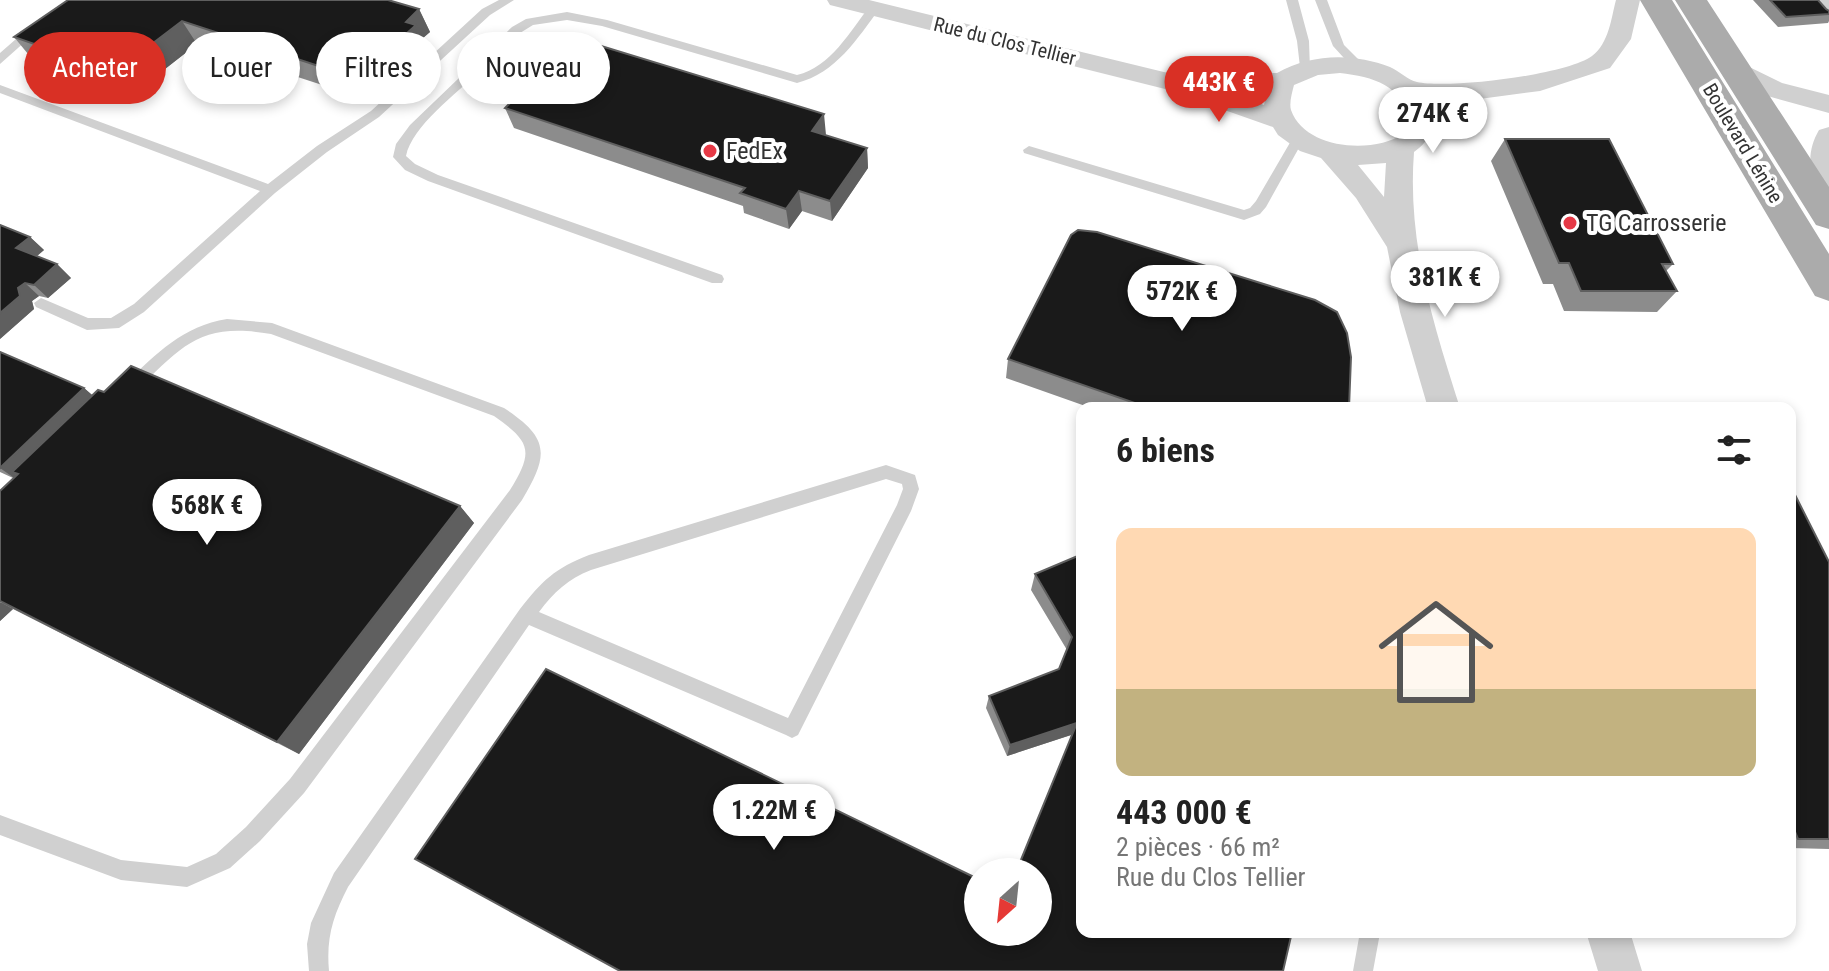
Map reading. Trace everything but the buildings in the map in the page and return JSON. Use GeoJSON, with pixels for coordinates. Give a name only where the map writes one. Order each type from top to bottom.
{"type":"FeatureCollection","features":[{"type":"Feature","properties":{"kind":"main road","name":"Boulevard Lénine"},"geometry":{"type":"LineString","coordinates":[[1656,0],[1829,286]]}},
{"type":"Feature","properties":{"kind":"main road","name":"Boulevard Lénine"},"geometry":{"type":"LineString","coordinates":[[1691,0],[1829,216]]}},
{"type":"Feature","properties":{"kind":"street","name":"Rue du Clos Tellier"},"geometry":{"type":"LineString","coordinates":[[839,0],[1172,82],[1291,129],[1332,153],[1366,191],[1399,242]]}},
{"type":"Feature","properties":{"kind":"street"},"geometry":{"type":"LineString","coordinates":[[1405,90],[1472,91],[1540,83],[1601,62],[1619,39],[1628,0]]}},
{"type":"Feature","properties":{"kind":"street"},"geometry":{"type":"LineString","coordinates":[[1818,0],[1829,12]]}},
{"type":"Feature","properties":{"kind":"street","name":"Rue du Clos Tellier"},"geometry":{"type":"LineString","coordinates":[[1172,82],[1282,81],[1306,67],[1331,63],[1358,66],[1392,80],[1405,90],[1421,115],[1420,129],[1413,140],[1401,149],[1369,157],[1332,153]]}},
{"type":"Feature","properties":{"kind":"street"},"geometry":{"type":"LineString","coordinates":[[1733,67],[1773,89],[1829,104]]}},
{"type":"Feature","properties":{"kind":"street"},"geometry":{"type":"LineString","coordinates":[[1282,81],[1276,91],[1276,103],[1291,129]]}},
{"type":"Feature","properties":{"kind":"street"},"geometry":{"type":"LineString","coordinates":[[1829,136],[1822,151],[1829,183]]}},
{"type":"Feature","properties":{"kind":"street","name":"Rue du Clos Tellier"},"geometry":{"type":"LineString","coordinates":[[1401,149],[1397,178],[1399,242],[1418,324],[1442,402]]}},
{"type":"Feature","properties":{"kind":"street"},"geometry":{"type":"LineString","coordinates":[[1610,938],[1620,971]]}},
{"type":"Feature","properties":{"kind":"lane"},"geometry":{"type":"LineString","coordinates":[[41,303],[87,324],[114,324],[139,308],[270,190],[322,149],[375,114],[486,12],[508,0]]}},
{"type":"Feature","properties":{"kind":"lane"},"geometry":{"type":"LineString","coordinates":[[1292,0],[1306,67]]}},
{"type":"Feature","properties":{"kind":"lane"},"geometry":{"type":"LineString","coordinates":[[1321,0],[1339,46],[1358,66]]}},
{"type":"Feature","properties":{"kind":"lane"},"geometry":{"type":"LineString","coordinates":[[514,32],[530,22],[567,16],[603,23],[797,79],[809,78],[823,70],[874,8]]}},
{"type":"Feature","properties":{"kind":"lane"},"geometry":{"type":"LineString","coordinates":[[0,60],[47,17]]}},
{"type":"Feature","properties":{"kind":"lane"},"geometry":{"type":"LineString","coordinates":[[457,86],[402,144],[399,157],[410,167],[433,178],[717,279]]}},
{"type":"Feature","properties":{"kind":"lane"},"geometry":{"type":"LineString","coordinates":[[0,89],[270,190]]}},
{"type":"Feature","properties":{"kind":"lane"},"geometry":{"type":"LineString","coordinates":[[1029,150],[1244,215],[1255,211],[1261,204],[1291,129]]}},
{"type":"Feature","properties":{"kind":"lane"},"geometry":{"type":"LineString","coordinates":[[0,825],[121,870],[187,877],[223,861],[297,786],[516,495],[534,466],[535,445],[524,428],[499,412],[272,329],[246,323],[217,324],[192,334],[119,398]]}},
{"type":"Feature","properties":{"kind":"lane"},"geometry":{"type":"LineString","coordinates":[[319,971],[315,939],[325,908],[341,880],[526,615],[549,586],[567,572],[630,548],[886,472],[909,480],[911,489],[905,506],[792,729],[526,615]]}},
{"type":"Feature","properties":{"kind":"lane"},"geometry":{"type":"LineString","coordinates":[[1363,971],[1369,938]]}},
{"type":"Feature","properties":{"kind":"place","name":"FedEx"},"geometry":{"type":"Point","coordinates":[710,151]}},
{"type":"Feature","properties":{"kind":"place","name":"TG Carrosserie"},"geometry":{"type":"Point","coordinates":[1570,223]}}]}
